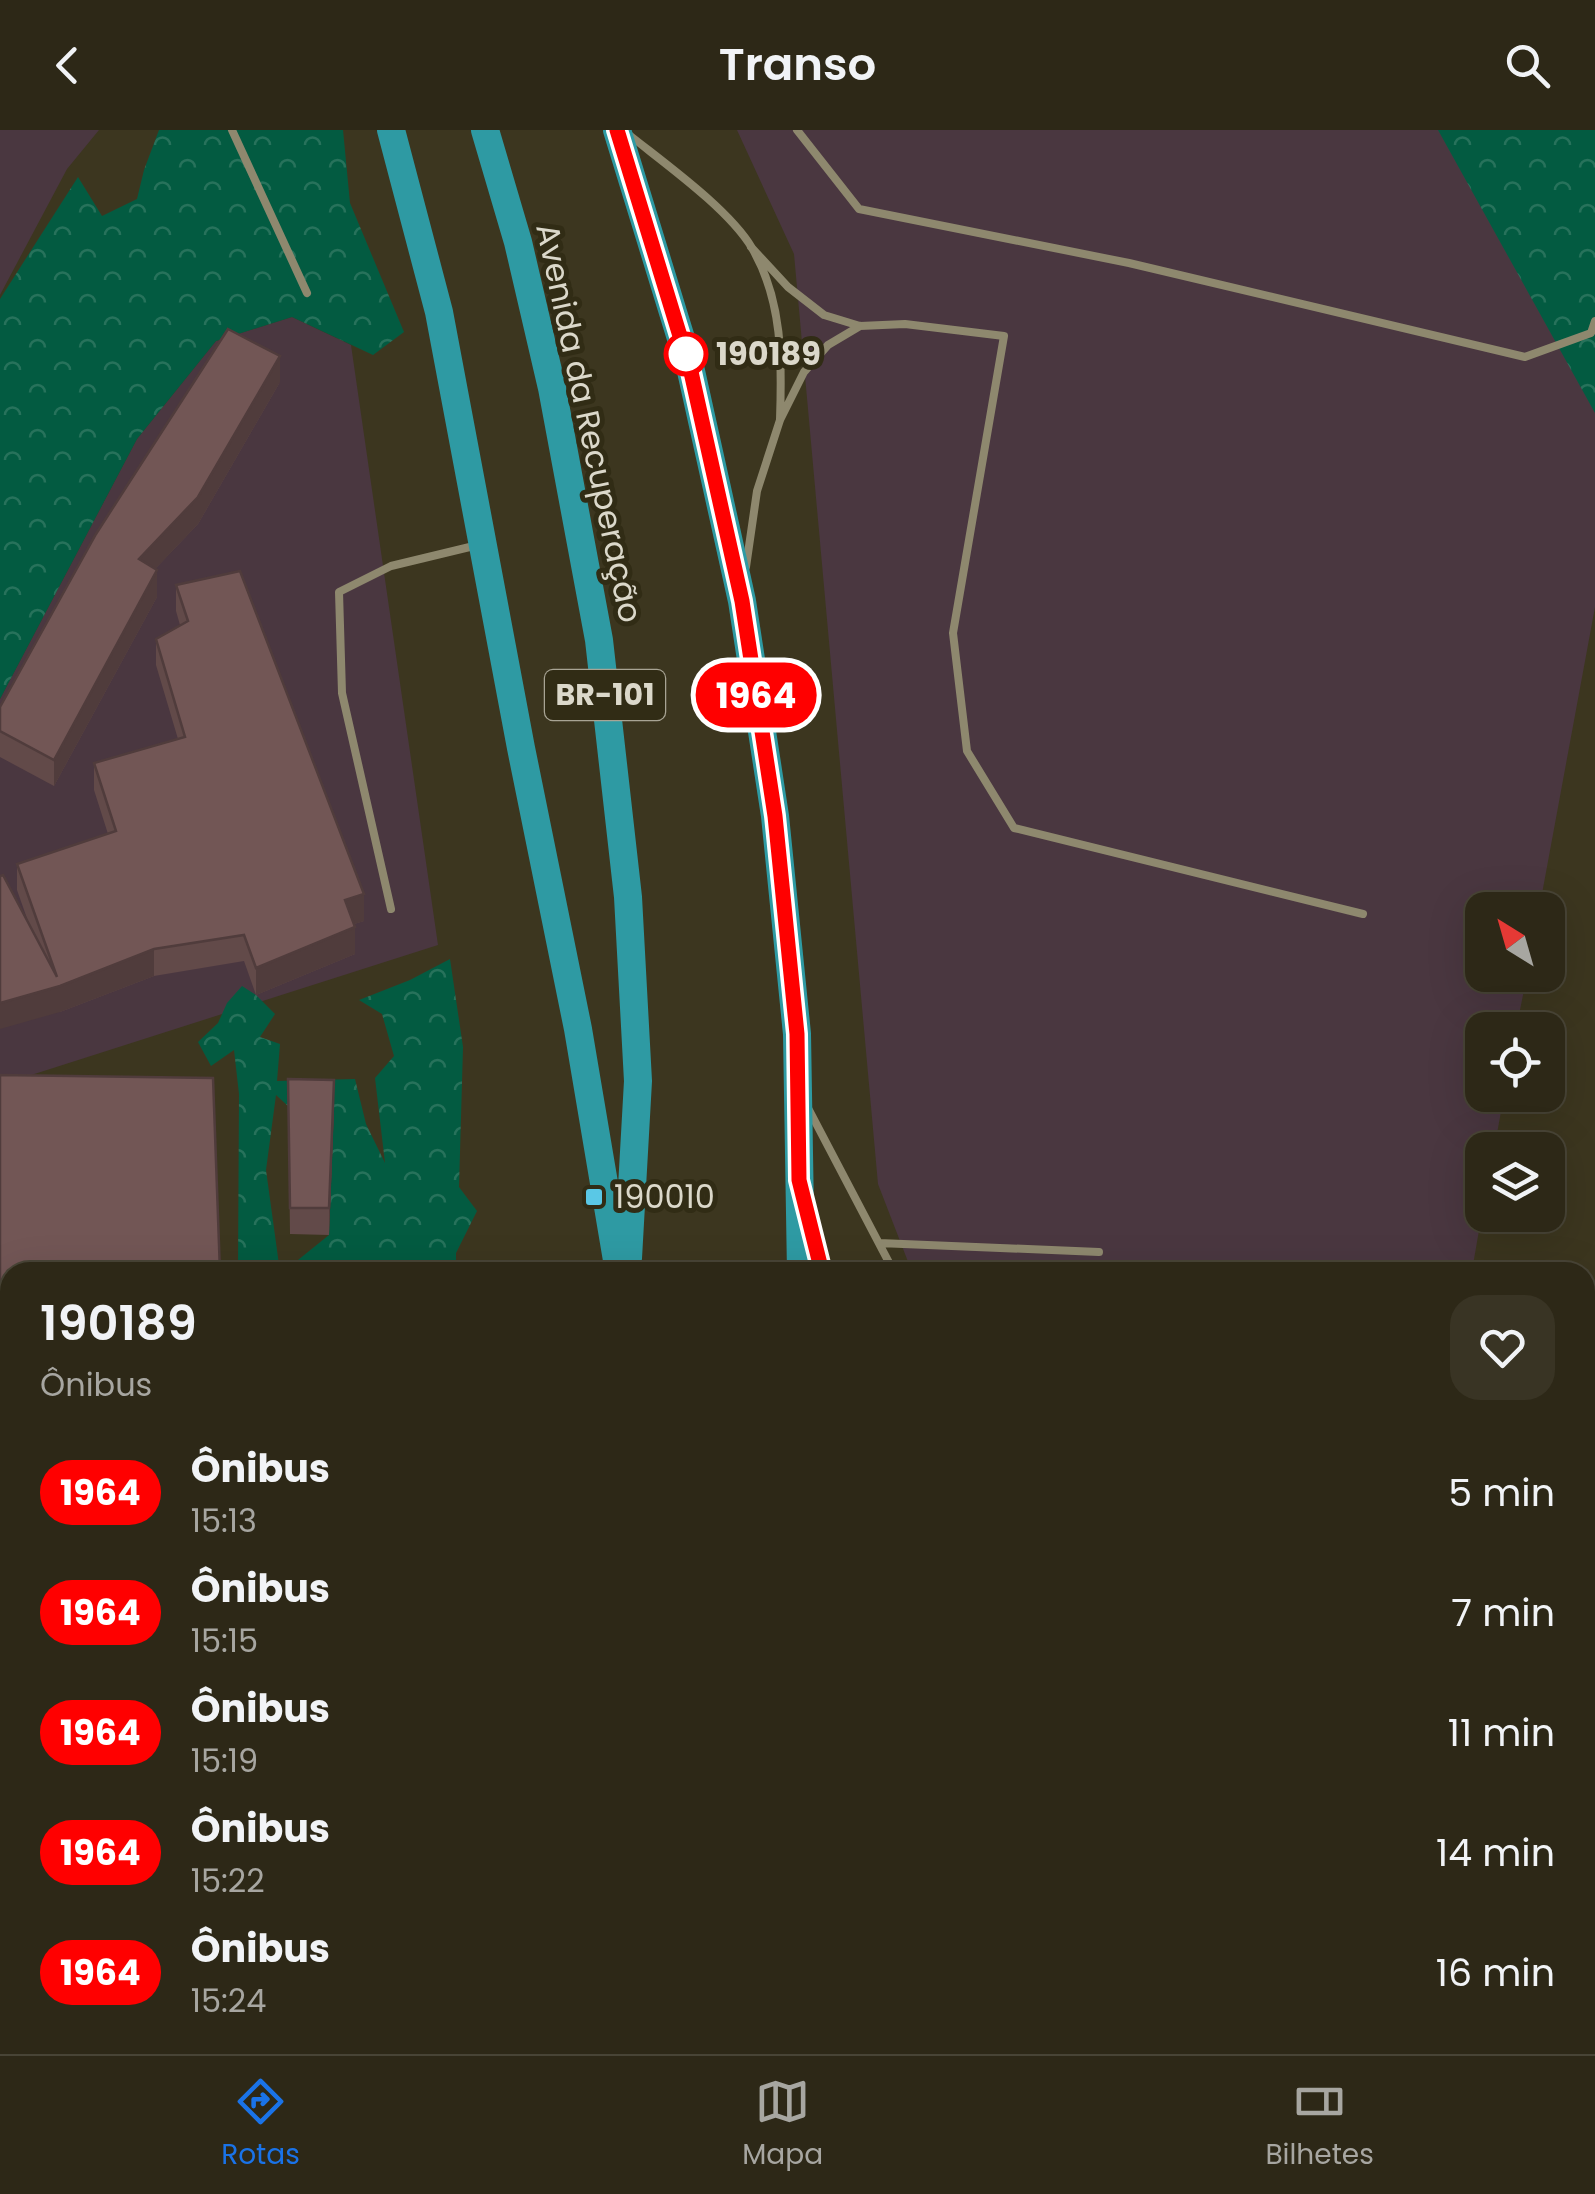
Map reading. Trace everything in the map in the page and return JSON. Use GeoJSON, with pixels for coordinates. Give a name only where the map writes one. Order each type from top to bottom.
{"type":"FeatureCollection","features":[{"type":"Feature","properties":{"kind":"highway"},"geometry":{"type":"LineString","coordinates":[[390,130],[439,312],[578,1028],[616,1262]]}},
{"type":"Feature","properties":{"kind":"highway","name":"Avenida da Recuperação"},"geometry":{"type":"LineString","coordinates":[[485,130],[518,242],[552,388],[599,640],[628,897],[638,1081],[629,1262]]}},
{"type":"Feature","properties":{"kind":"highway"},"geometry":{"type":"LineString","coordinates":[[620,130],[691,372],[742,601],[775,816],[797,1034],[801,1262]]}},
{"type":"Feature","properties":{"kind":"lane"},"geometry":{"type":"LineString","coordinates":[[232,130],[306,293]]}},
{"type":"Feature","properties":{"kind":"lane"},"geometry":{"type":"LineString","coordinates":[[620,130],[724,215],[788,287],[824,315],[860,326],[905,324],[1004,336],[953,633],[967,751],[1014,828],[1363,914]]}},
{"type":"Feature","properties":{"kind":"lane"},"geometry":{"type":"LineString","coordinates":[[797,130],[859,209],[1129,262],[1525,357],[1591,333],[1595,320]]}},
{"type":"Feature","properties":{"kind":"lane"},"geometry":{"type":"LineString","coordinates":[[751,246],[777,314],[782,362],[780,420]]}},
{"type":"Feature","properties":{"kind":"lane"},"geometry":{"type":"LineString","coordinates":[[742,601],[757,491],[780,420],[804,372],[828,345],[860,326]]}},
{"type":"Feature","properties":{"kind":"lane"},"geometry":{"type":"LineString","coordinates":[[391,909],[342,694],[339,592],[392,566],[483,544]]}},
{"type":"Feature","properties":{"kind":"lane"},"geometry":{"type":"LineString","coordinates":[[798,1088],[889,1262]]}},
{"type":"Feature","properties":{"kind":"lane"},"geometry":{"type":"LineString","coordinates":[[799,1180],[820,1262]]}},
{"type":"Feature","properties":{"kind":"lane"},"geometry":{"type":"LineString","coordinates":[[879,1244],[1099,1252]]}},
{"type":"Feature","properties":{"kind":"shaded area"},"geometry":{"type":"Polygon","coordinates":[[[0,130],[99,130],[67,169],[0,295],[0,130]]]}},
{"type":"Feature","properties":{"kind":"shaded area"},"geometry":{"type":"Polygon","coordinates":[[[737,130],[1595,130],[1595,607],[1542,892],[1465,892],[1465,992],[1524,992],[1520,1012],[1465,1012],[1465,1112],[1501,1112],[1497,1132],[1465,1132],[1465,1232],[1479,1232],[1474,1262],[908,1262],[878,1184],[794,254],[737,130]]]}},
{"type":"Feature","properties":{"kind":"shaded area"},"geometry":{"type":"Polygon","coordinates":[[[292,317],[351,345],[438,945],[0,1085],[0,699],[137,439],[216,341],[292,317]]]}},
{"type":"Feature","properties":{"kind":"green space"},"geometry":{"type":"Polygon","coordinates":[[[159,130],[343,130],[350,203],[404,332],[373,355],[292,317],[216,341],[137,439],[0,699],[0,299],[78,177],[102,216],[137,199],[159,130]]]}},
{"type":"Feature","properties":{"kind":"green space"},"geometry":{"type":"Polygon","coordinates":[[[1438,130],[1595,130],[1595,413],[1438,130]]]}},
{"type":"Feature","properties":{"kind":"green space"},"geometry":{"type":"Polygon","coordinates":[[[450,959],[463,1047],[459,1187],[477,1211],[456,1253],[456,1262],[298,1262],[329,1235],[334,1108],[288,1106],[276,1095],[266,1170],[279,1262],[238,1262],[239,1094],[234,1050],[211,1066],[198,1042],[218,1023],[227,1003],[242,986],[256,995],[275,1014],[260,1037],[280,1044],[277,1081],[355,1079],[366,1124],[385,1163],[375,1078],[394,1056],[382,1014],[359,1000],[450,959]]]}},
{"type":"Feature","properties":{"kind":"building"},"geometry":{"type":"Polygon","coordinates":[[[228,329],[280,356],[198,497],[139,559],[157,570],[54,760],[0,731],[0,707],[96,534],[228,329]]]}},
{"type":"Feature","properties":{"kind":"building"},"geometry":{"type":"Polygon","coordinates":[[[240,571],[364,894],[345,900],[355,927],[256,968],[244,935],[154,949],[60,986],[0,1003],[0,876],[3,875],[57,977],[17,864],[116,831],[94,763],[185,737],[156,639],[188,621],[176,585],[240,571]]]}},
{"type":"Feature","properties":{"kind":"building"},"geometry":{"type":"Polygon","coordinates":[[[0,1075],[213,1078],[220,1262],[0,1262],[0,1075]]]}},
{"type":"Feature","properties":{"kind":"building"},"geometry":{"type":"Polygon","coordinates":[[[288,1079],[334,1080],[329,1208],[290,1208],[288,1079]]]}},
{"type":"Feature","properties":{"kind":"bus line","name":"1964"},"geometry":{"type":"LineString","coordinates":[[617,130],[691,372],[742,601],[775,816],[797,1034],[799,1180],[820,1262]]}},
{"type":"Feature","properties":{"kind":"place","name":"190189"},"geometry":{"type":"Point","coordinates":[686,354]}},
{"type":"Feature","properties":{"kind":"place","name":"190010"},"geometry":{"type":"Point","coordinates":[594,1197]}}]}
